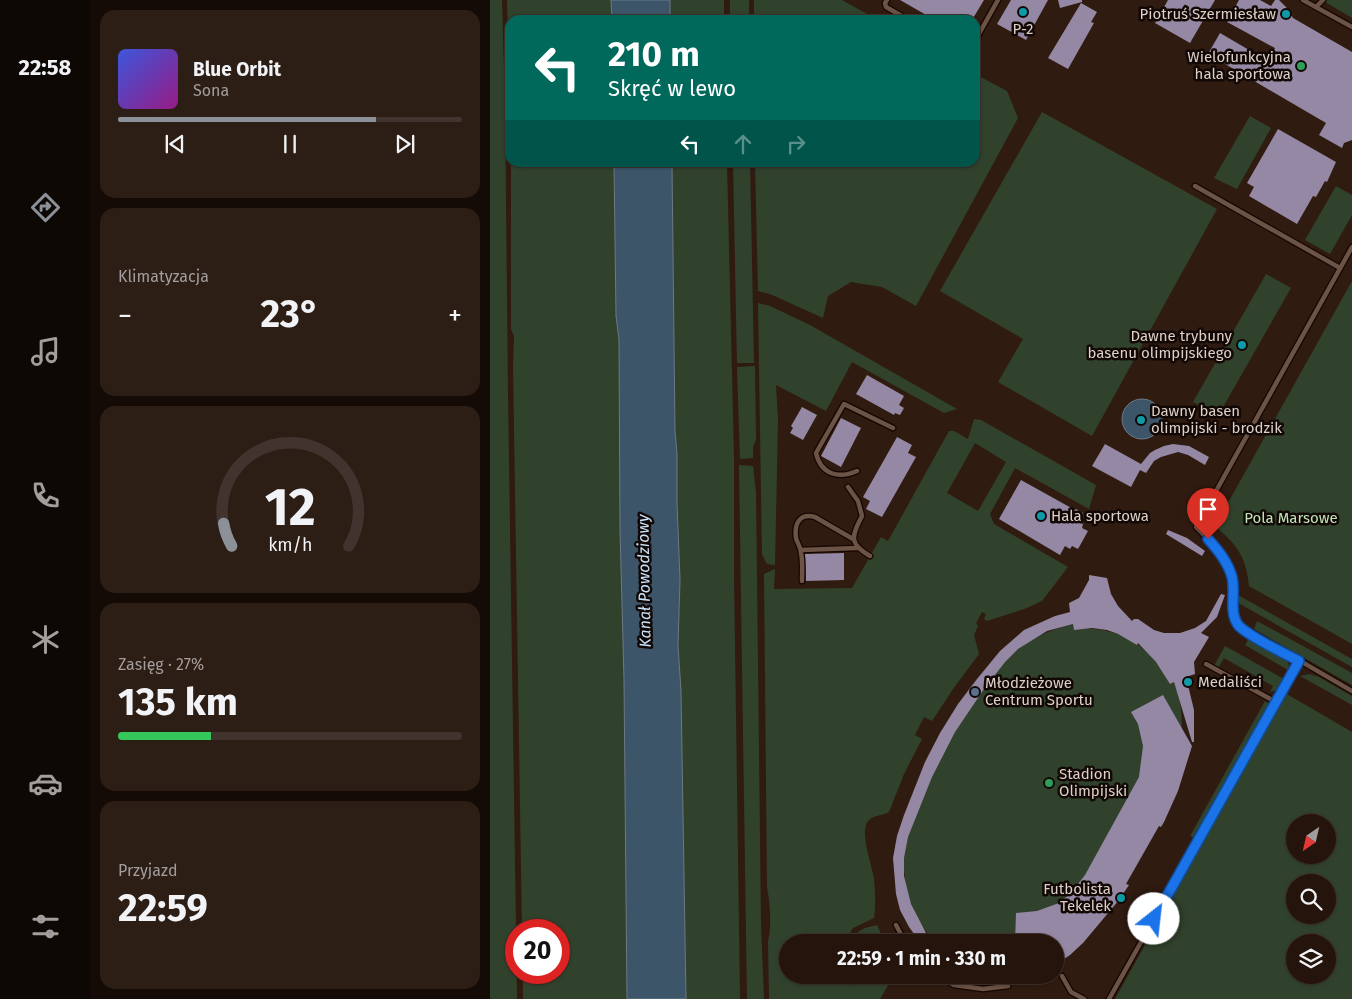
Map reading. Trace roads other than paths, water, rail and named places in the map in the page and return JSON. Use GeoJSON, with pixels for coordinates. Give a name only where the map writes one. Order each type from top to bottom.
{"type":"FeatureCollection","features":[{"type":"Feature","properties":{"kind":"lane"},"geometry":{"type":"LineString","coordinates":[[887,0],[886,7],[900,15]]}},
{"type":"Feature","properties":{"kind":"lane"},"geometry":{"type":"LineString","coordinates":[[980,32],[998,0]]}},
{"type":"Feature","properties":{"kind":"lane"},"geometry":{"type":"LineString","coordinates":[[1303,0],[1352,27]]}},
{"type":"Feature","properties":{"kind":"lane"},"geometry":{"type":"LineString","coordinates":[[1316,7],[1322,0]]}},
{"type":"Feature","properties":{"kind":"lane"},"geometry":{"type":"LineString","coordinates":[[1195,186],[1340,268]]}},
{"type":"Feature","properties":{"kind":"lane"},"geometry":{"type":"LineString","coordinates":[[1352,247],[1196,527],[1218,550],[1228,567],[1233,582],[1233,610],[1240,626],[1352,691]]}},
{"type":"Feature","properties":{"kind":"lane"},"geometry":{"type":"LineString","coordinates":[[857,471],[846,476],[828,472],[818,461],[816,453],[844,404],[893,428]]}},
{"type":"Feature","properties":{"kind":"lane"},"geometry":{"type":"LineString","coordinates":[[848,487],[858,501],[862,516],[853,540]]}},
{"type":"Feature","properties":{"kind":"lane"},"geometry":{"type":"LineString","coordinates":[[802,581],[801,550],[796,538],[798,522],[803,516],[808,515],[824,522],[853,540],[857,548],[870,556]]}},
{"type":"Feature","properties":{"kind":"lane"},"geometry":{"type":"LineString","coordinates":[[801,550],[857,548]]}},
{"type":"Feature","properties":{"kind":"lane"},"geometry":{"type":"LineString","coordinates":[[1110,999],[1299,661]]}},
{"type":"Feature","properties":{"kind":"lane"},"geometry":{"type":"LineString","coordinates":[[1206,664],[1276,702]]}},
{"type":"Feature","properties":{"kind":"lane"},"geometry":{"type":"LineString","coordinates":[[896,925],[901,934]]}},
{"type":"Feature","properties":{"kind":"lane"},"geometry":{"type":"LineString","coordinates":[[1064,980],[1071,992],[1084,999]]}},
{"type":"Feature","properties":{"kind":"lane"},"geometry":{"type":"LineString","coordinates":[[952,984],[983,989],[1008,986]]}},
{"type":"Feature","properties":{"kind":"water"},"geometry":{"type":"Polygon","coordinates":[[[611,0],[670,0],[670,15],[612,15],[611,0]]]}},
{"type":"Feature","properties":{"kind":"water","name":"Kanał Powodziowy"},"geometry":{"type":"Polygon","coordinates":[[[614,167],[672,167],[675,431],[680,580],[678,646],[681,691],[686,999],[627,999],[619,339],[616,316],[614,167]]]}},
{"type":"Feature","properties":{"kind":"water"},"geometry":{"type":"Polygon","coordinates":[[[1142,399],[1156,405],[1162,419],[1156,433],[1142,439],[1128,433],[1122,419],[1128,405],[1142,399]]]}},
{"type":"Feature","properties":{"kind":"place","name":"P-2"},"geometry":{"type":"Point","coordinates":[1023,12]}},
{"type":"Feature","properties":{"kind":"place","name":"Piotruś Szermiesław"},"geometry":{"type":"Point","coordinates":[1286,14]}},
{"type":"Feature","properties":{"kind":"place","name":"Wielofunkcyjna hala sportowa"},"geometry":{"type":"Point","coordinates":[1301,66]}},
{"type":"Feature","properties":{"kind":"place","name":"Dawne trybuny basenu olimpijskiego"},"geometry":{"type":"Point","coordinates":[1242,345]}},
{"type":"Feature","properties":{"kind":"place","name":"Dawny basen olimpijski - brodzik"},"geometry":{"type":"Point","coordinates":[1141,420]}},
{"type":"Feature","properties":{"kind":"place","name":"Hala sportowa"},"geometry":{"type":"Point","coordinates":[1041,516]}},
{"type":"Feature","properties":{"kind":"place","name":"Medaliści"},"geometry":{"type":"Point","coordinates":[1188,682]}},
{"type":"Feature","properties":{"kind":"place","name":"Młodzieżowe Centrum Sportu"},"geometry":{"type":"Point","coordinates":[975,692]}},
{"type":"Feature","properties":{"kind":"place","name":"Stadion Olimpijski"},"geometry":{"type":"Point","coordinates":[1049,783]}},
{"type":"Feature","properties":{"kind":"place","name":"Futbolista Tekelek"},"geometry":{"type":"Point","coordinates":[1121,898]}},
{"type":"Feature","properties":{"kind":"park label","name":"Pola Marsowe"},"geometry":{"type":"Point","coordinates":[1291,518]}}]}
